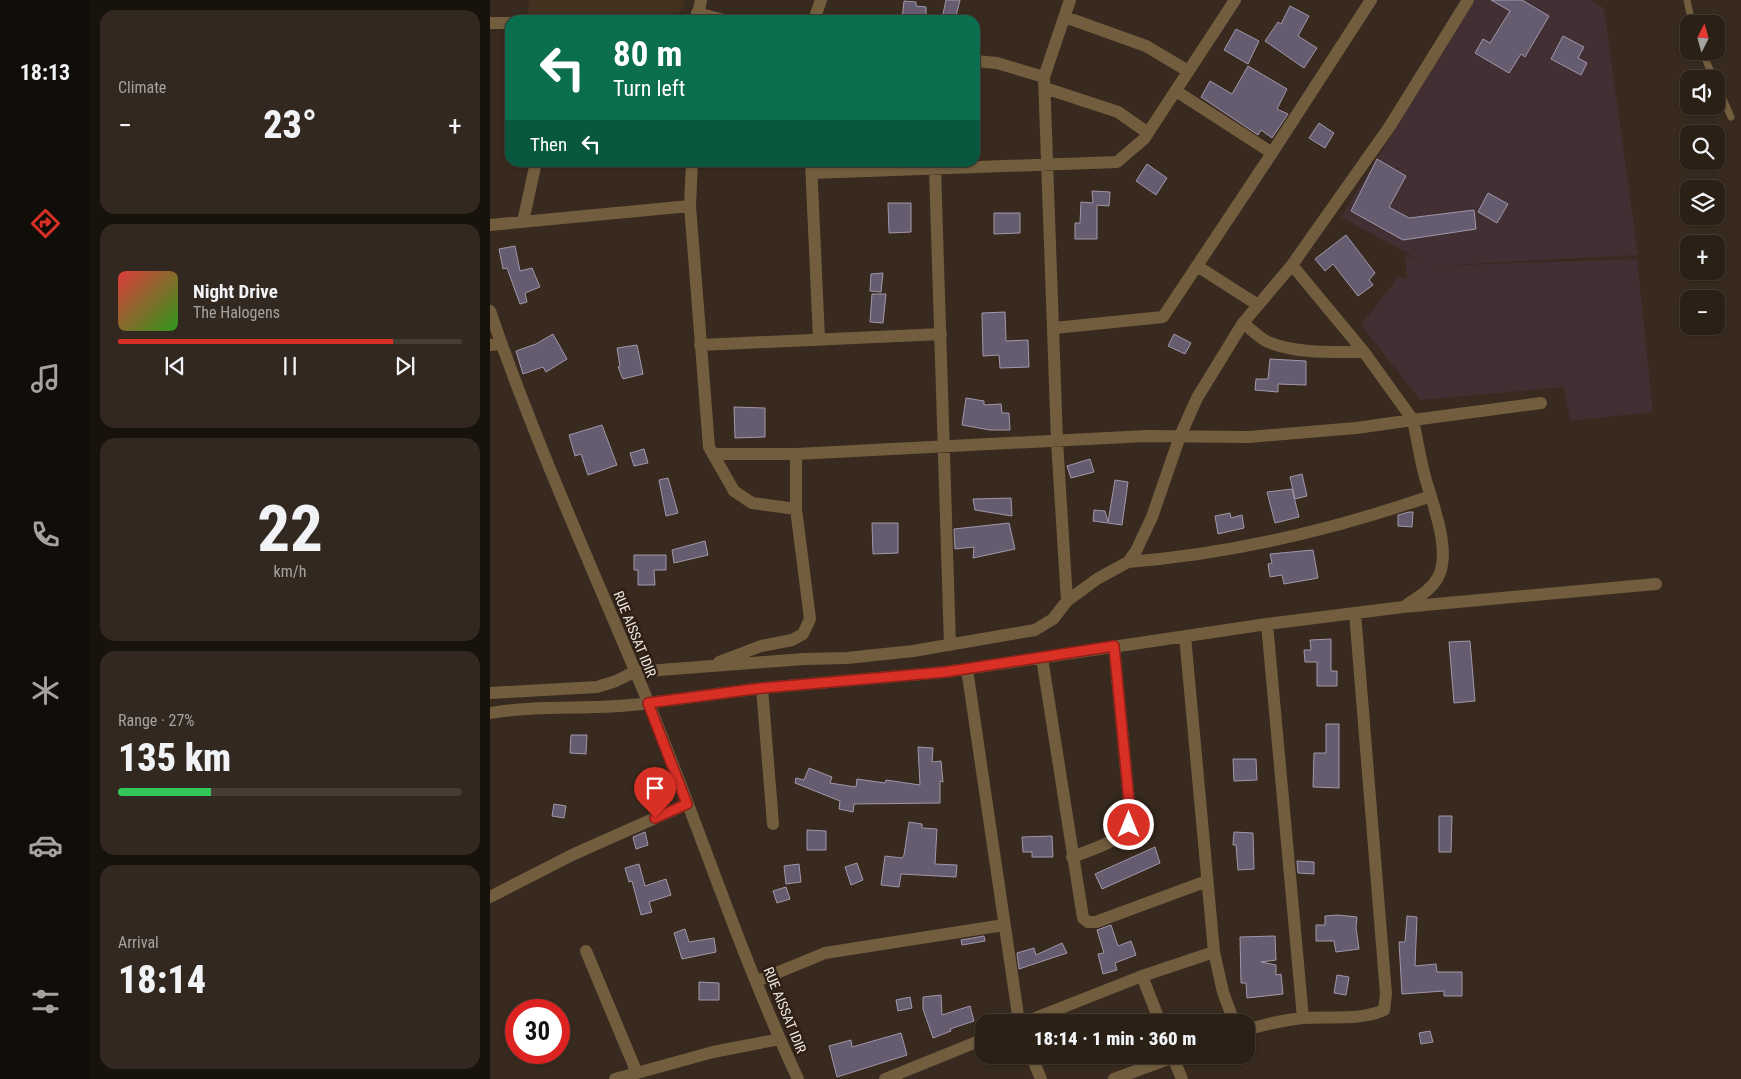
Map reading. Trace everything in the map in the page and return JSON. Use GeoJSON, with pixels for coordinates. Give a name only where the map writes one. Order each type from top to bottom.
{"type":"FeatureCollection","features":[{"type":"Feature","properties":{"kind":"street"},"geometry":{"type":"LineString","coordinates":[[697,15],[701,0]]}},
{"type":"Feature","properties":{"kind":"street"},"geometry":{"type":"LineString","coordinates":[[816,15],[821,0]]}},
{"type":"Feature","properties":{"kind":"street"},"geometry":{"type":"LineString","coordinates":[[1067,601],[1057,441],[1044,82],[1070,0]]}},
{"type":"Feature","properties":{"kind":"street"},"geometry":{"type":"LineString","coordinates":[[819,339],[811,168],[935,169],[1117,162],[1144,139],[1235,0]]}},
{"type":"Feature","properties":{"kind":"street"},"geometry":{"type":"LineString","coordinates":[[1054,328],[1163,318],[1371,0]]}},
{"type":"Feature","properties":{"kind":"street"},"geometry":{"type":"LineString","coordinates":[[1128,562],[1140,544],[1152,517],[1180,436],[1197,398],[1243,323],[1292,265],[1390,126],[1468,0]]}},
{"type":"Feature","properties":{"kind":"street"},"geometry":{"type":"LineString","coordinates":[[1065,17],[1146,46],[1188,71]]}},
{"type":"Feature","properties":{"kind":"street"},"geometry":{"type":"LineString","coordinates":[[490,23],[505,23]]}},
{"type":"Feature","properties":{"kind":"street"},"geometry":{"type":"LineString","coordinates":[[980,61],[997,63],[1118,112],[1148,133]]}},
{"type":"Feature","properties":{"kind":"street"},"geometry":{"type":"LineString","coordinates":[[1176,91],[1272,154]]}},
{"type":"Feature","properties":{"kind":"street"},"geometry":{"type":"LineString","coordinates":[[523,222],[535,167]]}},
{"type":"Feature","properties":{"kind":"street"},"geometry":{"type":"LineString","coordinates":[[692,167],[690,206],[709,447],[715,454],[734,491],[752,503],[796,509]]}},
{"type":"Feature","properties":{"kind":"street"},"geometry":{"type":"LineString","coordinates":[[935,169],[950,645]]}},
{"type":"Feature","properties":{"kind":"street"},"geometry":{"type":"LineString","coordinates":[[490,225],[690,206]]}},
{"type":"Feature","properties":{"kind":"street"},"geometry":{"type":"LineString","coordinates":[[1292,265],[1364,352],[1412,420],[1442,540],[1438,578],[1426,592],[1403,607]]}},
{"type":"Feature","properties":{"kind":"street"},"geometry":{"type":"LineString","coordinates":[[1197,266],[1258,305]]}},
{"type":"Feature","properties":{"kind":"street","name":"RUE AISSAT IDIR"},"geometry":{"type":"LineString","coordinates":[[490,312],[496,344],[648,703],[780,1039],[798,1079]]}},
{"type":"Feature","properties":{"kind":"street"},"geometry":{"type":"LineString","coordinates":[[1243,323],[1266,342],[1318,352],[1364,352]]}},
{"type":"Feature","properties":{"kind":"street"},"geometry":{"type":"LineString","coordinates":[[700,345],[941,334]]}},
{"type":"Feature","properties":{"kind":"street"},"geometry":{"type":"LineString","coordinates":[[715,454],[796,454],[1180,436],[1249,437],[1356,428],[1541,404]]}},
{"type":"Feature","properties":{"kind":"street"},"geometry":{"type":"LineString","coordinates":[[712,666],[734,655],[761,646],[792,640],[803,634],[810,619],[796,509],[796,454]]}},
{"type":"Feature","properties":{"kind":"street"},"geometry":{"type":"LineString","coordinates":[[490,693],[597,687],[616,681],[634,672],[847,658],[950,645],[1035,630],[1053,619],[1067,601],[1097,579],[1128,562],[1263,544],[1334,527],[1431,496]]}},
{"type":"Feature","properties":{"kind":"street"},"geometry":{"type":"LineString","coordinates":[[490,712],[514,708],[618,707],[762,688],[967,669],[1267,624],[1403,607],[1656,584]]}},
{"type":"Feature","properties":{"kind":"street"},"geometry":{"type":"LineString","coordinates":[[1255,1027],[1303,1018],[1376,1014],[1384,1010],[1386,1002],[1355,613]]}},
{"type":"Feature","properties":{"kind":"street"},"geometry":{"type":"LineString","coordinates":[[1267,624],[1303,1018]]}},
{"type":"Feature","properties":{"kind":"street"},"geometry":{"type":"LineString","coordinates":[[1185,636],[1214,952],[1223,992],[1231,1014]]}},
{"type":"Feature","properties":{"kind":"street"},"geometry":{"type":"LineString","coordinates":[[1072,857],[1110,841],[1124,833],[1129,825],[1130,811],[1114,646]]}},
{"type":"Feature","properties":{"kind":"street"},"geometry":{"type":"LineString","coordinates":[[1042,658],[1080,912],[1083,918],[1088,922],[1104,920],[1207,881]]}},
{"type":"Feature","properties":{"kind":"street"},"geometry":{"type":"LineString","coordinates":[[967,669],[1018,1014]]}},
{"type":"Feature","properties":{"kind":"street"},"geometry":{"type":"LineString","coordinates":[[762,688],[773,824]]}},
{"type":"Feature","properties":{"kind":"street"},"geometry":{"type":"LineString","coordinates":[[490,897],[574,854],[687,804]]}},
{"type":"Feature","properties":{"kind":"street"},"geometry":{"type":"LineString","coordinates":[[757,981],[825,953],[1004,924]]}},
{"type":"Feature","properties":{"kind":"street"},"geometry":{"type":"LineString","coordinates":[[586,951],[637,1073]]}},
{"type":"Feature","properties":{"kind":"street"},"geometry":{"type":"LineString","coordinates":[[1045,1014],[1142,976],[1214,952]]}},
{"type":"Feature","properties":{"kind":"street"},"geometry":{"type":"LineString","coordinates":[[1142,976],[1157,1014]]}},
{"type":"Feature","properties":{"kind":"street"},"geometry":{"type":"LineString","coordinates":[[615,1079],[712,1052],[780,1039]]}},
{"type":"Feature","properties":{"kind":"street"},"geometry":{"type":"LineString","coordinates":[[885,1079],[975,1043]]}},
{"type":"Feature","properties":{"kind":"street"},"geometry":{"type":"LineString","coordinates":[[1035,1064],[1041,1079]]}},
{"type":"Feature","properties":{"kind":"street"},"geometry":{"type":"LineString","coordinates":[[1114,1079],[1153,1064]]}},
{"type":"Feature","properties":{"kind":"street"},"geometry":{"type":"LineString","coordinates":[[1177,1064],[1182,1079]]}},
{"type":"Feature","properties":{"kind":"lane"},"geometry":{"type":"LineString","coordinates":[[1687,0],[1690,15]]}},
{"type":"Feature","properties":{"kind":"lane"},"geometry":{"type":"LineString","coordinates":[[1725,103],[1731,117]]}},
{"type":"Feature","properties":{"kind":"shaded area"},"geometry":{"type":"Polygon","coordinates":[[[529,0],[685,0],[681,11],[675,15],[528,14],[529,0]]]}},
{"type":"Feature","properties":{"kind":"shaded area"},"geometry":{"type":"Polygon","coordinates":[[[1475,0],[1591,0],[1604,8],[1638,255],[1431,266],[1637,259],[1653,412],[1570,421],[1564,387],[1420,400],[1361,325],[1398,277],[1407,279],[1405,254],[1421,261],[1341,217],[1475,0]]]}},
{"type":"Feature","properties":{"kind":"building"},"geometry":{"type":"Polygon","coordinates":[[[946,0],[960,0],[956,15],[943,15],[946,0]]]}},
{"type":"Feature","properties":{"kind":"building"},"geometry":{"type":"Polygon","coordinates":[[[1491,0],[1522,0],[1549,16],[1525,57],[1521,54],[1509,73],[1475,53],[1483,39],[1490,43],[1510,11],[1491,0]]]}},
{"type":"Feature","properties":{"kind":"building"},"geometry":{"type":"Polygon","coordinates":[[[904,1],[916,2],[916,6],[926,7],[926,15],[903,15],[904,1]]]}},
{"type":"Feature","properties":{"kind":"building"},"geometry":{"type":"Polygon","coordinates":[[[1290,6],[1309,16],[1298,36],[1317,48],[1304,68],[1265,41],[1278,22],[1281,24],[1290,6]]]}},
{"type":"Feature","properties":{"kind":"building"},"geometry":{"type":"Polygon","coordinates":[[[1236,29],[1259,41],[1248,64],[1224,50],[1236,29]]]}},
{"type":"Feature","properties":{"kind":"building"},"geometry":{"type":"Polygon","coordinates":[[[1563,36],[1584,47],[1578,58],[1587,63],[1581,75],[1551,59],[1563,36]]]}},
{"type":"Feature","properties":{"kind":"building"},"geometry":{"type":"Polygon","coordinates":[[[1248,66],[1287,89],[1277,109],[1288,114],[1272,138],[1261,130],[1258,135],[1201,97],[1210,81],[1232,94],[1248,66]]]}},
{"type":"Feature","properties":{"kind":"building"},"geometry":{"type":"Polygon","coordinates":[[[1319,123],[1334,133],[1325,148],[1309,138],[1319,123]]]}},
{"type":"Feature","properties":{"kind":"building"},"geometry":{"type":"Polygon","coordinates":[[[1377,159],[1406,176],[1389,207],[1409,218],[1474,210],[1476,229],[1403,240],[1351,211],[1377,159]]]}},
{"type":"Feature","properties":{"kind":"building"},"geometry":{"type":"Polygon","coordinates":[[[1147,164],[1167,178],[1156,195],[1136,181],[1147,164]]]}},
{"type":"Feature","properties":{"kind":"building"},"geometry":{"type":"Polygon","coordinates":[[[1092,191],[1110,192],[1109,206],[1097,205],[1097,239],[1075,239],[1075,223],[1080,223],[1081,202],[1093,203],[1092,191]]]}},
{"type":"Feature","properties":{"kind":"building"},"geometry":{"type":"Polygon","coordinates":[[[1488,193],[1508,204],[1497,223],[1478,212],[1488,193]]]}},
{"type":"Feature","properties":{"kind":"building"},"geometry":{"type":"Polygon","coordinates":[[[888,203],[911,203],[911,232],[889,233],[888,203]]]}},
{"type":"Feature","properties":{"kind":"building"},"geometry":{"type":"Polygon","coordinates":[[[994,213],[1020,213],[1020,233],[994,234],[994,213]]]}},
{"type":"Feature","properties":{"kind":"building"},"geometry":{"type":"Polygon","coordinates":[[[1346,235],[1375,273],[1369,280],[1373,285],[1358,296],[1333,264],[1325,271],[1315,259],[1346,235]]]}},
{"type":"Feature","properties":{"kind":"building"},"geometry":{"type":"Polygon","coordinates":[[[515,246],[520,271],[532,268],[540,287],[525,293],[527,302],[520,304],[507,268],[503,269],[499,249],[515,246]]]}},
{"type":"Feature","properties":{"kind":"building"},"geometry":{"type":"Polygon","coordinates":[[[883,273],[881,292],[870,291],[871,274],[883,273]]]}},
{"type":"Feature","properties":{"kind":"building"},"geometry":{"type":"Polygon","coordinates":[[[872,294],[886,294],[883,323],[870,322],[872,294]]]}},
{"type":"Feature","properties":{"kind":"building"},"geometry":{"type":"Polygon","coordinates":[[[1005,312],[1006,341],[1028,340],[1029,367],[1000,368],[999,355],[983,356],[982,313],[1005,312]]]}},
{"type":"Feature","properties":{"kind":"building"},"geometry":{"type":"Polygon","coordinates":[[[553,334],[567,359],[546,372],[543,367],[523,374],[516,351],[536,344],[553,334]]]}},
{"type":"Feature","properties":{"kind":"building"},"geometry":{"type":"Polygon","coordinates":[[[1174,334],[1191,343],[1185,354],[1168,346],[1174,334]]]}},
{"type":"Feature","properties":{"kind":"building"},"geometry":{"type":"Polygon","coordinates":[[[637,345],[643,374],[623,379],[618,367],[620,366],[617,348],[637,345]]]}},
{"type":"Feature","properties":{"kind":"building"},"geometry":{"type":"Polygon","coordinates":[[[1270,359],[1306,361],[1306,385],[1278,384],[1278,392],[1255,390],[1256,379],[1268,379],[1270,359]]]}},
{"type":"Feature","properties":{"kind":"building"},"geometry":{"type":"Polygon","coordinates":[[[966,398],[984,401],[984,405],[1001,404],[1002,413],[1009,413],[1010,430],[990,430],[962,425],[966,398]]]}},
{"type":"Feature","properties":{"kind":"building"},"geometry":{"type":"Polygon","coordinates":[[[734,407],[765,408],[765,437],[735,438],[734,407]]]}},
{"type":"Feature","properties":{"kind":"building"},"geometry":{"type":"Polygon","coordinates":[[[602,425],[617,465],[588,475],[581,454],[575,456],[569,435],[602,425]]]}},
{"type":"Feature","properties":{"kind":"building"},"geometry":{"type":"Polygon","coordinates":[[[644,449],[648,463],[634,466],[630,453],[644,449]]]}},
{"type":"Feature","properties":{"kind":"building"},"geometry":{"type":"Polygon","coordinates":[[[1090,459],[1094,472],[1071,478],[1067,466],[1090,459]]]}},
{"type":"Feature","properties":{"kind":"building"},"geometry":{"type":"Polygon","coordinates":[[[1302,474],[1307,496],[1295,499],[1290,477],[1302,474]]]}},
{"type":"Feature","properties":{"kind":"building"},"geometry":{"type":"Polygon","coordinates":[[[668,478],[678,513],[666,516],[659,480],[668,478]]]}},
{"type":"Feature","properties":{"kind":"building"},"geometry":{"type":"Polygon","coordinates":[[[1115,480],[1128,482],[1122,525],[1093,521],[1094,510],[1105,511],[1108,522],[1115,480]]]}},
{"type":"Feature","properties":{"kind":"building"},"geometry":{"type":"Polygon","coordinates":[[[1292,489],[1299,517],[1275,523],[1267,492],[1292,489]]]}},
{"type":"Feature","properties":{"kind":"building"},"geometry":{"type":"Polygon","coordinates":[[[1011,498],[1012,516],[975,510],[973,499],[1011,498]]]}},
{"type":"Feature","properties":{"kind":"building"},"geometry":{"type":"Polygon","coordinates":[[[1413,512],[1412,527],[1398,526],[1398,515],[1413,512]]]}},
{"type":"Feature","properties":{"kind":"building"},"geometry":{"type":"Polygon","coordinates":[[[1230,513],[1231,518],[1242,515],[1244,528],[1218,534],[1215,516],[1230,513]]]}},
{"type":"Feature","properties":{"kind":"building"},"geometry":{"type":"Polygon","coordinates":[[[872,523],[898,523],[898,553],[873,554],[872,523]]]}},
{"type":"Feature","properties":{"kind":"building"},"geometry":{"type":"Polygon","coordinates":[[[1009,523],[1015,549],[973,558],[974,547],[955,549],[954,529],[1009,523]]]}},
{"type":"Feature","properties":{"kind":"building"},"geometry":{"type":"Polygon","coordinates":[[[705,541],[708,555],[674,563],[672,550],[705,541]]]}},
{"type":"Feature","properties":{"kind":"building"},"geometry":{"type":"Polygon","coordinates":[[[1313,550],[1318,578],[1284,584],[1282,575],[1270,577],[1268,564],[1272,563],[1270,554],[1313,550]]]}},
{"type":"Feature","properties":{"kind":"building"},"geometry":{"type":"Polygon","coordinates":[[[634,555],[666,555],[666,570],[654,570],[655,585],[638,585],[638,570],[634,570],[634,555]]]}},
{"type":"Feature","properties":{"kind":"building"},"geometry":{"type":"Polygon","coordinates":[[[1331,639],[1331,671],[1337,671],[1337,686],[1317,686],[1317,662],[1305,662],[1304,650],[1311,650],[1310,640],[1331,639]]]}},
{"type":"Feature","properties":{"kind":"building"},"geometry":{"type":"Polygon","coordinates":[[[1470,641],[1475,701],[1454,703],[1449,642],[1470,641]]]}},
{"type":"Feature","properties":{"kind":"building"},"geometry":{"type":"Polygon","coordinates":[[[1326,724],[1339,724],[1339,788],[1313,787],[1314,753],[1326,753],[1326,724]]]}},
{"type":"Feature","properties":{"kind":"building"},"geometry":{"type":"Polygon","coordinates":[[[571,735],[587,735],[586,754],[570,753],[571,735]]]}},
{"type":"Feature","properties":{"kind":"building"},"geometry":{"type":"Polygon","coordinates":[[[918,747],[933,748],[932,762],[941,761],[943,782],[940,781],[940,803],[854,804],[853,812],[839,809],[840,801],[795,783],[796,778],[804,780],[809,768],[832,777],[830,783],[856,787],[857,779],[885,783],[886,780],[920,785],[918,747]]]}},
{"type":"Feature","properties":{"kind":"building"},"geometry":{"type":"Polygon","coordinates":[[[1233,759],[1256,759],[1257,780],[1234,781],[1233,759]]]}},
{"type":"Feature","properties":{"kind":"building"},"geometry":{"type":"Polygon","coordinates":[[[554,804],[566,806],[564,818],[552,816],[554,804]]]}},
{"type":"Feature","properties":{"kind":"building"},"geometry":{"type":"Polygon","coordinates":[[[1439,816],[1452,816],[1451,852],[1439,852],[1439,816]]]}},
{"type":"Feature","properties":{"kind":"building"},"geometry":{"type":"Polygon","coordinates":[[[909,822],[922,824],[922,828],[937,829],[935,864],[957,865],[956,877],[901,874],[899,887],[881,885],[885,856],[902,858],[904,855],[909,822]]]}},
{"type":"Feature","properties":{"kind":"building"},"geometry":{"type":"Polygon","coordinates":[[[807,830],[826,831],[826,850],[807,850],[807,830]]]}},
{"type":"Feature","properties":{"kind":"building"},"geometry":{"type":"Polygon","coordinates":[[[645,832],[648,845],[636,849],[633,837],[645,832]]]}},
{"type":"Feature","properties":{"kind":"building"},"geometry":{"type":"Polygon","coordinates":[[[1234,832],[1253,833],[1254,869],[1238,870],[1236,845],[1233,845],[1234,832]]]}},
{"type":"Feature","properties":{"kind":"building"},"geometry":{"type":"Polygon","coordinates":[[[1052,836],[1053,857],[1032,857],[1032,852],[1023,852],[1022,837],[1052,836]]]}},
{"type":"Feature","properties":{"kind":"building"},"geometry":{"type":"Polygon","coordinates":[[[1155,847],[1160,863],[1102,889],[1095,874],[1155,847]]]}},
{"type":"Feature","properties":{"kind":"building"},"geometry":{"type":"Polygon","coordinates":[[[1297,861],[1314,862],[1314,874],[1298,873],[1297,861]]]}},
{"type":"Feature","properties":{"kind":"building"},"geometry":{"type":"Polygon","coordinates":[[[857,863],[863,880],[851,885],[845,867],[857,863]]]}},
{"type":"Feature","properties":{"kind":"building"},"geometry":{"type":"Polygon","coordinates":[[[639,864],[645,886],[666,879],[671,895],[649,902],[652,912],[641,915],[632,881],[629,882],[625,868],[639,864]]]}},
{"type":"Feature","properties":{"kind":"building"},"geometry":{"type":"Polygon","coordinates":[[[799,864],[801,882],[786,884],[784,866],[799,864]]]}},
{"type":"Feature","properties":{"kind":"building"},"geometry":{"type":"Polygon","coordinates":[[[786,887],[790,899],[777,903],[773,891],[786,887]]]}},
{"type":"Feature","properties":{"kind":"building"},"geometry":{"type":"Polygon","coordinates":[[[1325,916],[1357,917],[1356,928],[1359,949],[1336,952],[1334,941],[1316,941],[1316,925],[1325,925],[1325,916]]]}},
{"type":"Feature","properties":{"kind":"building"},"geometry":{"type":"Polygon","coordinates":[[[1407,916],[1417,917],[1415,966],[1436,964],[1437,972],[1462,972],[1462,996],[1444,996],[1444,991],[1402,994],[1399,942],[1405,942],[1407,916]]]}},
{"type":"Feature","properties":{"kind":"building"},"geometry":{"type":"Polygon","coordinates":[[[1111,925],[1118,946],[1131,941],[1136,955],[1115,963],[1117,970],[1103,974],[1098,954],[1104,953],[1097,930],[1111,925]]]}},
{"type":"Feature","properties":{"kind":"building"},"geometry":{"type":"Polygon","coordinates":[[[685,929],[689,942],[714,938],[716,952],[682,959],[674,933],[685,929]]]}},
{"type":"Feature","properties":{"kind":"building"},"geometry":{"type":"Polygon","coordinates":[[[984,936],[985,941],[962,945],[961,940],[984,936]]]}},
{"type":"Feature","properties":{"kind":"building"},"geometry":{"type":"Polygon","coordinates":[[[1275,936],[1276,960],[1261,962],[1276,965],[1276,975],[1281,974],[1283,994],[1247,998],[1246,983],[1241,983],[1240,937],[1275,936]]]}},
{"type":"Feature","properties":{"kind":"building"},"geometry":{"type":"Polygon","coordinates":[[[1062,943],[1067,953],[1019,969],[1017,953],[1034,948],[1036,955],[1062,943]]]}},
{"type":"Feature","properties":{"kind":"building"},"geometry":{"type":"Polygon","coordinates":[[[1337,975],[1349,977],[1346,995],[1334,993],[1337,975]]]}},
{"type":"Feature","properties":{"kind":"building"},"geometry":{"type":"Polygon","coordinates":[[[699,982],[719,983],[719,1000],[699,1000],[699,982]]]}},
{"type":"Feature","properties":{"kind":"building"},"geometry":{"type":"Polygon","coordinates":[[[941,995],[942,1015],[970,1006],[974,1021],[950,1029],[951,1031],[933,1038],[923,1009],[923,997],[941,995]]]}},
{"type":"Feature","properties":{"kind":"building"},"geometry":{"type":"Polygon","coordinates":[[[910,997],[912,1008],[898,1011],[896,1000],[910,997]]]}},
{"type":"Feature","properties":{"kind":"building"},"geometry":{"type":"Polygon","coordinates":[[[1430,1031],[1433,1042],[1421,1044],[1419,1033],[1430,1031]]]}},
{"type":"Feature","properties":{"kind":"building"},"geometry":{"type":"Polygon","coordinates":[[[901,1033],[907,1055],[837,1077],[829,1046],[851,1040],[852,1047],[901,1033]]]}},
{"type":"Feature","properties":{"kind":"route"},"geometry":{"type":"LineString","coordinates":[[655,818],[687,804],[648,703],[762,688],[945,672],[1114,646],[1130,811],[1129,825]]}}]}
